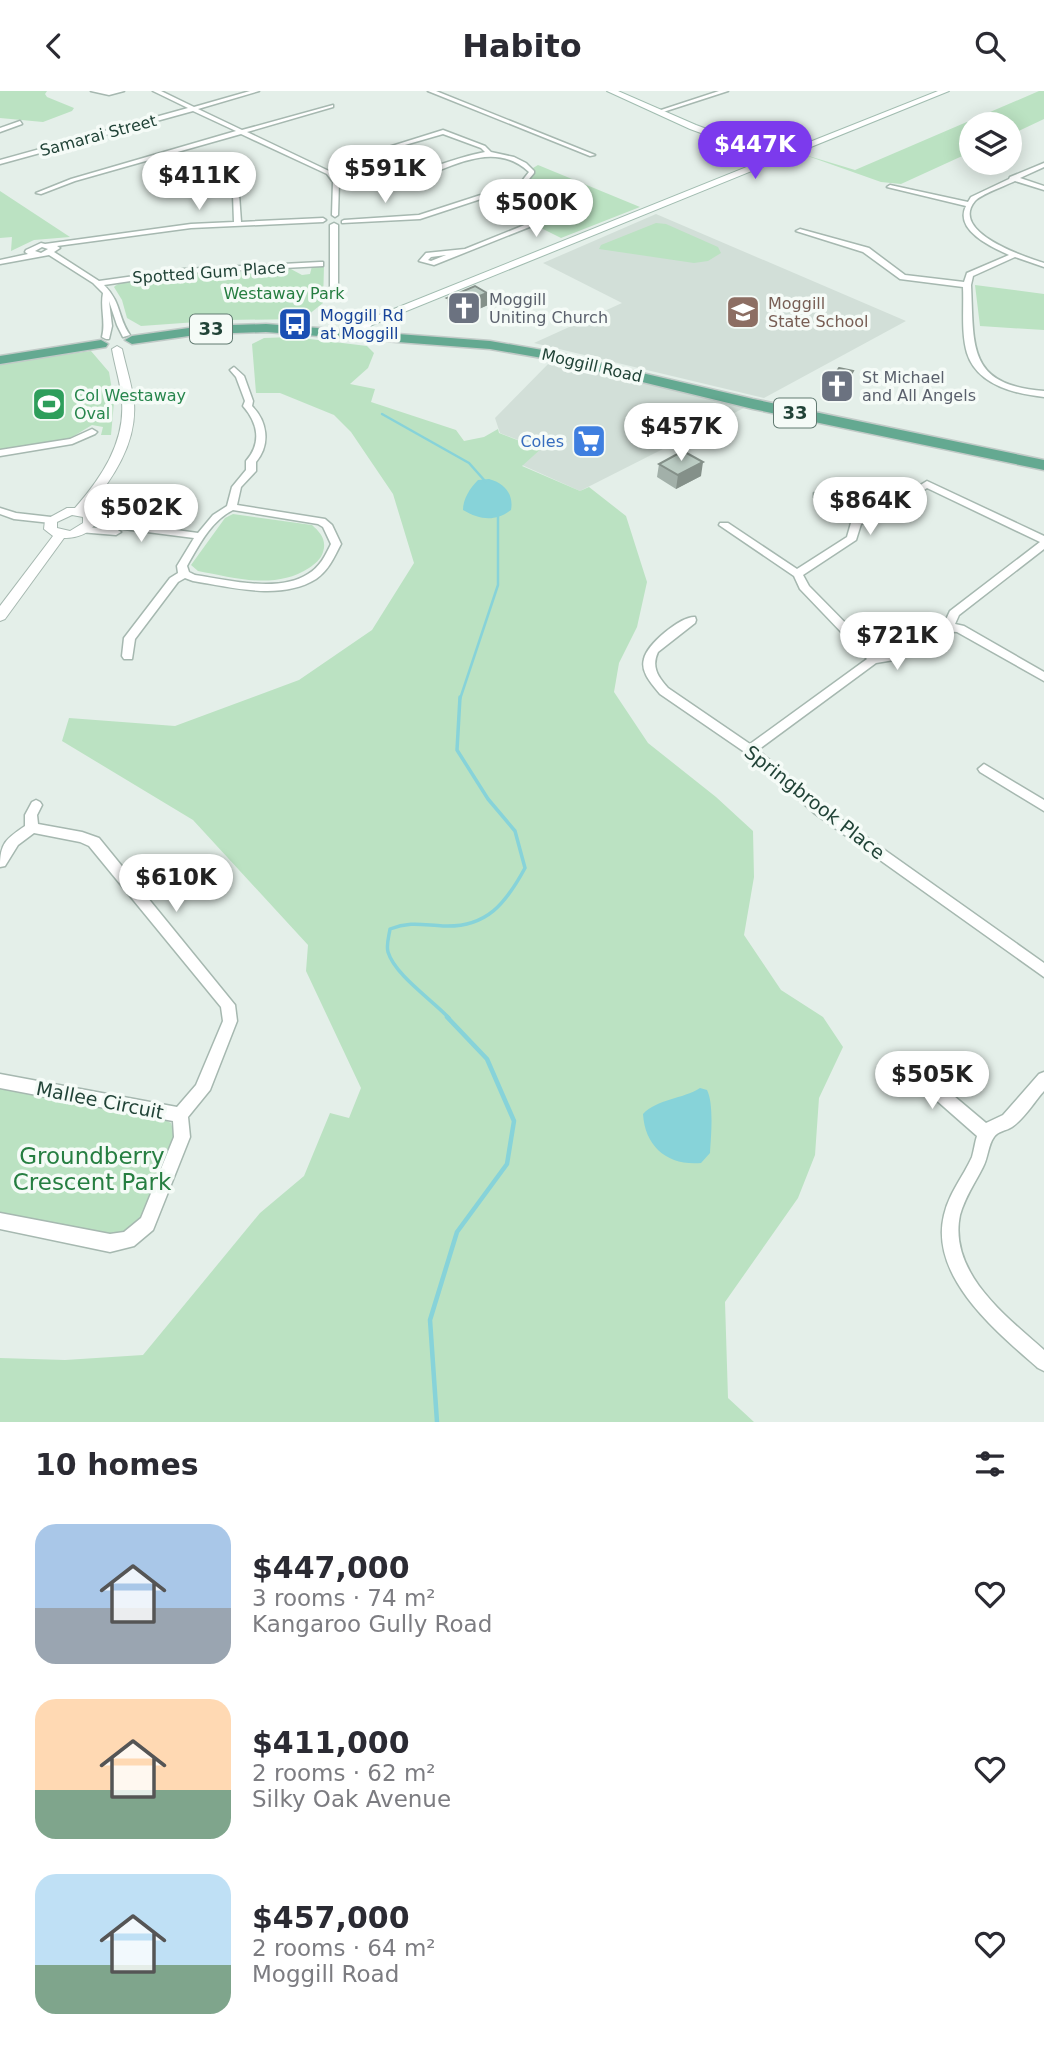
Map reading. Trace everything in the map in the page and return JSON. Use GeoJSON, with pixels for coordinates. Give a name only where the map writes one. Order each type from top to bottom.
{"type":"FeatureCollection","features":[{"type":"Feature","properties":{"kind":"main road"},"geometry":{"type":"LineString","coordinates":[[611,91],[776,158]]}},
{"type":"Feature","properties":{"kind":"main road"},"geometry":{"type":"LineString","coordinates":[[357,334],[361,327],[368,323],[946,91]]}},
{"type":"Feature","properties":{"kind":"main road","name":"Moggill Road"},"geometry":{"type":"LineString","coordinates":[[129,338],[242,328],[490,345],[536,353],[766,407],[1044,465]]}},
{"type":"Feature","properties":{"kind":"main road","name":"33"},"geometry":{"type":"LineString","coordinates":[[0,360],[103,341],[129,338],[126,346],[117,349],[108,349],[103,341]]}},
{"type":"Feature","properties":{"kind":"street"},"geometry":{"type":"LineString","coordinates":[[94,91],[121,91]]}},
{"type":"Feature","properties":{"kind":"street"},"geometry":{"type":"LineString","coordinates":[[156,91],[244,130],[330,173],[336,183],[341,218]]}},
{"type":"Feature","properties":{"kind":"street","name":"Samarai Street"},"geometry":{"type":"LineString","coordinates":[[0,162],[256,91]]}},
{"type":"Feature","properties":{"kind":"street"},"geometry":{"type":"LineString","coordinates":[[431,91],[592,155]]}},
{"type":"Feature","properties":{"kind":"street"},"geometry":{"type":"LineString","coordinates":[[658,112],[725,91]]}},
{"type":"Feature","properties":{"kind":"street"},"geometry":{"type":"LineString","coordinates":[[111,93],[112,97],[121,102]]}},
{"type":"Feature","properties":{"kind":"street"},"geometry":{"type":"LineString","coordinates":[[39,193],[331,106]]}},
{"type":"Feature","properties":{"kind":"street"},"geometry":{"type":"LineString","coordinates":[[0,130],[20,123]]}},
{"type":"Feature","properties":{"kind":"street"},"geometry":{"type":"LineString","coordinates":[[382,150],[443,132],[483,147],[489,153]]}},
{"type":"Feature","properties":{"kind":"street"},"geometry":{"type":"LineString","coordinates":[[0,262],[80,240],[146,230],[341,218],[413,218],[524,185],[530,169],[501,155],[489,153],[414,178],[391,182]]}},
{"type":"Feature","properties":{"kind":"street"},"geometry":{"type":"LineString","coordinates":[[1044,165],[981,193],[968,204],[967,221],[976,233],[1014,255],[1044,265]]}},
{"type":"Feature","properties":{"kind":"street"},"geometry":{"type":"LineString","coordinates":[[1012,178],[1044,188]]}},
{"type":"Feature","properties":{"kind":"street"},"geometry":{"type":"LineString","coordinates":[[890,187],[968,204]]}},
{"type":"Feature","properties":{"kind":"street"},"geometry":{"type":"LineString","coordinates":[[227,188],[236,194],[238,224]]}},
{"type":"Feature","properties":{"kind":"street"},"geometry":{"type":"LineString","coordinates":[[466,251],[530,225],[532,219],[516,188]]}},
{"type":"Feature","properties":{"kind":"street"},"geometry":{"type":"LineString","coordinates":[[334,298],[334,225],[341,218]]}},
{"type":"Feature","properties":{"kind":"street"},"geometry":{"type":"LineString","coordinates":[[323,220],[334,225]]}},
{"type":"Feature","properties":{"kind":"street"},"geometry":{"type":"LineString","coordinates":[[800,231],[866,250],[903,277],[967,285]]}},
{"type":"Feature","properties":{"kind":"street"},"geometry":{"type":"LineString","coordinates":[[0,256],[43,251],[100,283],[112,297],[119,325],[129,338]]}},
{"type":"Feature","properties":{"kind":"street"},"geometry":{"type":"LineString","coordinates":[[1014,255],[970,275],[967,285],[972,356],[981,370],[1002,385],[1044,394]]}},
{"type":"Feature","properties":{"kind":"street","name":"Spotted Gum Place"},"geometry":{"type":"LineString","coordinates":[[100,283],[184,271],[320,264]]}},
{"type":"Feature","properties":{"kind":"street"},"geometry":{"type":"LineString","coordinates":[[103,341],[110,329],[104,298],[107,292]]}},
{"type":"Feature","properties":{"kind":"street"},"geometry":{"type":"LineString","coordinates":[[84,514],[108,473],[123,440],[128,406],[117,349]]}},
{"type":"Feature","properties":{"kind":"street"},"geometry":{"type":"LineString","coordinates":[[232,507],[231,497],[246,474],[251,471],[251,461],[257,456],[262,443],[256,412],[247,406],[249,401],[240,376],[234,370]]}},
{"type":"Feature","properties":{"kind":"street"},"geometry":{"type":"LineString","coordinates":[[0,453],[72,441],[92,432]]}},
{"type":"Feature","properties":{"kind":"street"},"geometry":{"type":"LineString","coordinates":[[817,495],[856,522],[873,518],[927,484],[1044,542],[954,613],[949,625]]}},
{"type":"Feature","properties":{"kind":"street"},"geometry":{"type":"LineString","coordinates":[[232,507],[321,521],[327,525],[336,544],[334,551],[317,573],[277,589],[193,578],[184,574],[182,566],[199,539],[220,513],[232,507]]}},
{"type":"Feature","properties":{"kind":"street"},"geometry":{"type":"LineString","coordinates":[[2,515],[51,520],[63,513],[84,514],[108,524],[199,539]]}},
{"type":"Feature","properties":{"kind":"street"},"geometry":{"type":"LineString","coordinates":[[83,530],[89,524],[84,514]]}},
{"type":"Feature","properties":{"kind":"street"},"geometry":{"type":"LineString","coordinates":[[51,520],[50,529],[60,535]]}},
{"type":"Feature","properties":{"kind":"street"},"geometry":{"type":"LineString","coordinates":[[798,575],[803,569],[852,538],[856,522]]}},
{"type":"Feature","properties":{"kind":"street"},"geometry":{"type":"LineString","coordinates":[[724,525],[798,575],[804,587],[874,659]]}},
{"type":"Feature","properties":{"kind":"street"},"geometry":{"type":"LineString","coordinates":[[0,616],[60,535],[83,530],[199,539]]}},
{"type":"Feature","properties":{"kind":"street"},"geometry":{"type":"LineString","coordinates":[[128,656],[130,638],[174,580],[184,574]]}},
{"type":"Feature","properties":{"kind":"street","name":"Springbrook Place"},"geometry":{"type":"LineString","coordinates":[[691,620],[652,651],[648,668],[652,679],[664,691],[750,750],[819,810],[1044,971]]}},
{"type":"Feature","properties":{"kind":"street"},"geometry":{"type":"LineString","coordinates":[[750,750],[874,659],[896,656],[939,625],[960,629],[1044,677]]}},
{"type":"Feature","properties":{"kind":"street"},"geometry":{"type":"LineString","coordinates":[[984,769],[1044,806]]}},
{"type":"Feature","properties":{"kind":"street"},"geometry":{"type":"LineString","coordinates":[[0,862],[13,841],[32,828],[31,815],[36,805]]}},
{"type":"Feature","properties":{"kind":"street","name":"Mallee Circuit"},"geometry":{"type":"LineString","coordinates":[[0,1081],[180,1115],[202,1090],[230,1021],[228,1005],[94,842],[82,837],[32,828]]}},
{"type":"Feature","properties":{"kind":"street"},"geometry":{"type":"LineString","coordinates":[[911,1060],[924,1080],[986,1133]]}},
{"type":"Feature","properties":{"kind":"street"},"geometry":{"type":"LineString","coordinates":[[1044,1079],[1007,1121],[992,1127],[986,1133],[980,1157],[959,1196],[951,1221],[956,1257],[967,1285],[994,1316],[1044,1362]]}},
{"type":"Feature","properties":{"kind":"street"},"geometry":{"type":"LineString","coordinates":[[0,1221],[110,1243],[128,1240],[147,1224],[182,1137],[180,1115]]}},
{"type":"Feature","properties":{"kind":"shaded area","name":"Moggill State School"},"geometry":{"type":"Polygon","coordinates":[[[656,214],[906,321],[764,398],[534,343],[622,303],[543,263],[656,214]]]}},
{"type":"Feature","properties":{"kind":"shaded area"},"geometry":{"type":"Polygon","coordinates":[[[552,360],[744,408],[580,491],[522,465],[541,449],[500,433],[495,418],[552,360]]]}},
{"type":"Feature","properties":{"kind":"green space"},"geometry":{"type":"Polygon","coordinates":[[[0,91],[47,91],[47,97],[74,108],[43,122],[0,118],[0,91]]]}},
{"type":"Feature","properties":{"kind":"green space"},"geometry":{"type":"Polygon","coordinates":[[[1044,91],[1044,119],[1022,129],[1022,112],[990,112],[1044,91]]]}},
{"type":"Feature","properties":{"kind":"green space"},"geometry":{"type":"Polygon","coordinates":[[[959,125],[959,157],[901,184],[881,182],[802,154],[855,170],[959,125]]]}},
{"type":"Feature","properties":{"kind":"green space"},"geometry":{"type":"Polygon","coordinates":[[[538,165],[640,207],[561,238],[539,227],[523,190],[532,176],[533,168],[538,165]]]}},
{"type":"Feature","properties":{"kind":"green space"},"geometry":{"type":"Polygon","coordinates":[[[0,191],[70,237],[34,240],[11,251],[12,237],[0,238],[0,191]]]}},
{"type":"Feature","properties":{"kind":"green space"},"geometry":{"type":"Polygon","coordinates":[[[656,223],[666,224],[718,247],[721,253],[708,261],[694,263],[599,249],[601,245],[656,223]]]}},
{"type":"Feature","properties":{"kind":"green space","name":"Westaway Park"},"geometry":{"type":"Polygon","coordinates":[[[312,266],[324,266],[323,303],[303,319],[225,320],[141,326],[127,318],[122,300],[114,287],[125,281],[145,277],[197,272],[289,268],[302,275],[310,274],[312,266]]]}},
{"type":"Feature","properties":{"kind":"green space"},"geometry":{"type":"Polygon","coordinates":[[[975,285],[1044,294],[1044,330],[980,326],[975,285]]]}},
{"type":"Feature","properties":{"kind":"green space"},"geometry":{"type":"Polygon","coordinates":[[[293,337],[367,346],[374,353],[368,368],[350,384],[375,389],[371,402],[456,430],[464,441],[484,437],[498,429],[499,433],[541,449],[522,466],[580,491],[589,487],[626,516],[647,582],[637,627],[619,663],[614,692],[648,743],[716,797],[753,831],[754,877],[744,935],[781,990],[823,1017],[843,1047],[819,1098],[815,1155],[798,1198],[725,1302],[728,1398],[754,1422],[0,1422],[0,1358],[65,1360],[143,1355],[260,1213],[304,1176],[330,1113],[349,1118],[361,1088],[306,971],[308,945],[193,820],[62,741],[69,718],[175,726],[299,680],[372,630],[414,563],[393,494],[351,432],[334,415],[280,393],[256,393],[252,344],[264,338],[293,337]]]}},
{"type":"Feature","properties":{"kind":"green space","name":"Col Westaway Oval"},"geometry":{"type":"Polygon","coordinates":[[[91,351],[109,372],[114,402],[111,435],[101,435],[103,427],[92,425],[69,439],[0,450],[0,363],[91,351]]]}},
{"type":"Feature","properties":{"kind":"green space"},"geometry":{"type":"Polygon","coordinates":[[[233,514],[312,525],[323,540],[322,555],[309,568],[283,579],[241,579],[198,571],[191,565],[225,518],[233,514]]]}},
{"type":"Feature","properties":{"kind":"green space","name":"Groundberry Crescent Park"},"geometry":{"type":"Polygon","coordinates":[[[0,1087],[163,1119],[171,1123],[175,1138],[142,1216],[127,1231],[112,1236],[0,1214],[0,1087]]]}},
{"type":"Feature","properties":{"kind":"water"},"geometry":{"type":"Polygon","coordinates":[[[489,479],[507,490],[512,504],[511,510],[487,518],[463,510],[466,498],[475,483],[489,479]]]}},
{"type":"Feature","properties":{"kind":"water"},"geometry":{"type":"Polygon","coordinates":[[[700,1088],[707,1090],[711,1103],[710,1153],[701,1163],[669,1158],[660,1152],[648,1136],[643,1114],[655,1105],[700,1088]]]}},
{"type":"Feature","properties":{"kind":"building"},"geometry":{"type":"Polygon","coordinates":[[[475,286],[487,293],[460,304],[447,298],[475,286]]]}},
{"type":"Feature","properties":{"kind":"building"},"geometry":{"type":"Polygon","coordinates":[[[839,368],[853,371],[848,380],[833,377],[839,368]]]}},
{"type":"Feature","properties":{"kind":"building"},"geometry":{"type":"Polygon","coordinates":[[[683,451],[703,462],[678,475],[659,464],[683,451]]]}},
{"type":"Feature","properties":{"kind":"waterway"},"geometry":{"type":"LineString","coordinates":[[382,414],[469,463],[485,481]]}},
{"type":"Feature","properties":{"kind":"waterway"},"geometry":{"type":"LineString","coordinates":[[460,699],[498,585],[498,516]]}},
{"type":"Feature","properties":{"kind":"waterway"},"geometry":{"type":"LineString","coordinates":[[449,1018],[406,978],[392,961],[387,949],[390,929],[410,924],[458,926],[472,923],[483,918],[502,902],[525,868],[515,831],[488,799],[457,750],[460,697]]}},
{"type":"Feature","properties":{"kind":"waterway"},"geometry":{"type":"LineString","coordinates":[[437,1422],[430,1320],[457,1232],[507,1164],[514,1121],[487,1059],[447,1017]]}},
{"type":"Feature","properties":{"kind":"place","name":"Moggill Uniting Church"},"geometry":{"type":"Point","coordinates":[464,308]}},
{"type":"Feature","properties":{"kind":"place","name":"Moggill State School"},"geometry":{"type":"Point","coordinates":[743,312]}},
{"type":"Feature","properties":{"kind":"place","name":"Moggill Rd at Moggill"},"geometry":{"type":"Point","coordinates":[295,324]}},
{"type":"Feature","properties":{"kind":"place","name":"St Michael and All Angels"},"geometry":{"type":"Point","coordinates":[837,386]}},
{"type":"Feature","properties":{"kind":"place","name":"Col Westaway Oval"},"geometry":{"type":"Point","coordinates":[49,404]}},
{"type":"Feature","properties":{"kind":"place","name":"Coles"},"geometry":{"type":"Point","coordinates":[589,441]}}]}
